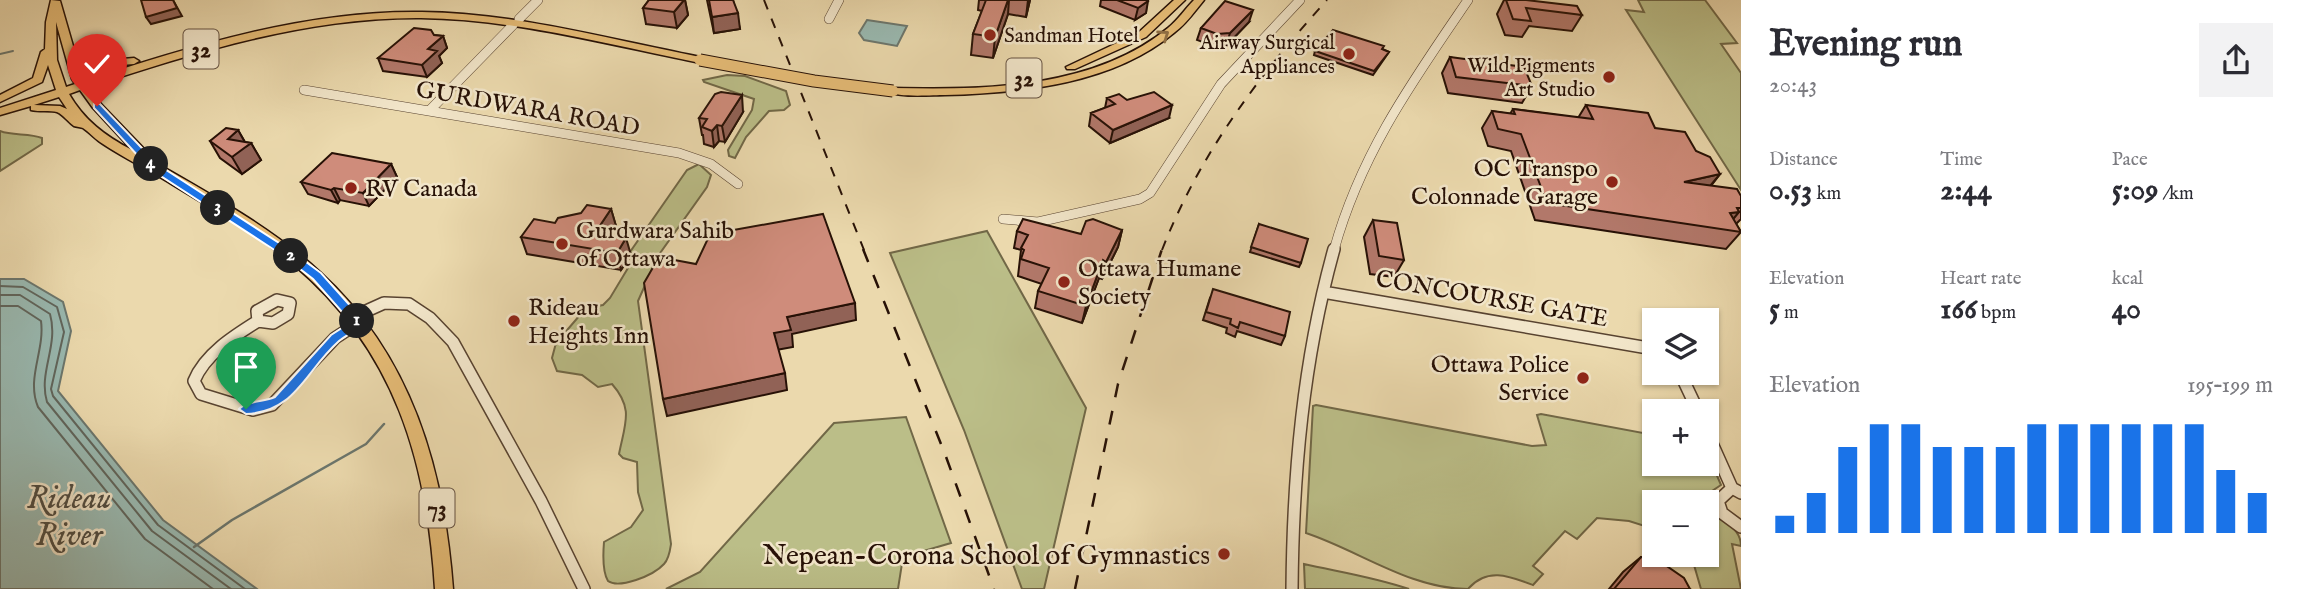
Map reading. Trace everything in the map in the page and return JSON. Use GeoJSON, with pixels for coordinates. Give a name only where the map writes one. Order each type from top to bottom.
{"type":"FeatureCollection","features":[{"type":"Feature","properties":{"kind":"main road","name":"32"},"geometry":{"type":"LineString","coordinates":[[891,88],[985,83],[1073,66],[1142,36],[1166,17],[1180,0]]}},
{"type":"Feature","properties":{"kind":"main road","name":"32"},"geometry":{"type":"LineString","coordinates":[[0,114],[61,89],[136,65],[255,35],[344,19],[428,16],[516,22],[814,81],[891,88],[986,90],[1078,74],[1116,62],[1153,43],[1178,25],[1199,0]]}},
{"type":"Feature","properties":{"kind":"main road","name":"73"},"geometry":{"type":"LineString","coordinates":[[55,1],[69,57],[80,83],[106,116],[153,166]]}},
{"type":"Feature","properties":{"kind":"main road","name":"73"},"geometry":{"type":"LineString","coordinates":[[55,1],[48,43],[61,89],[101,137],[153,166],[286,252],[317,276],[383,355],[424,449],[434,485],[443,549],[444,589]]}},
{"type":"Feature","properties":{"kind":"main road"},"geometry":{"type":"LineString","coordinates":[[0,101],[38,80],[48,43],[67,41],[85,65],[136,65]]}},
{"type":"Feature","properties":{"kind":"main road"},"geometry":{"type":"LineString","coordinates":[[106,116],[102,92],[136,65]]}},
{"type":"Feature","properties":{"kind":"main road","name":"32"},"geometry":{"type":"LineString","coordinates":[[0,101],[61,89]]}},
{"type":"Feature","properties":{"kind":"main road"},"geometry":{"type":"LineString","coordinates":[[0,114],[38,107],[55,107],[101,137]]}},
{"type":"Feature","properties":{"kind":"street"},"geometry":{"type":"LineString","coordinates":[[429,110],[538,0]]}},
{"type":"Feature","properties":{"kind":"street"},"geometry":{"type":"LineString","coordinates":[[829,19],[839,0]]}},
{"type":"Feature","properties":{"kind":"street"},"geometry":{"type":"LineString","coordinates":[[1003,219],[1038,222],[1140,199],[1150,193],[1221,84],[1300,0]]}},
{"type":"Feature","properties":{"kind":"street"},"geometry":{"type":"LineString","coordinates":[[1292,589],[1293,533],[1306,375],[1323,292],[1357,181],[1401,99],[1468,0]]}},
{"type":"Feature","properties":{"kind":"street","name":"GURDWARA ROAD"},"geometry":{"type":"LineString","coordinates":[[304,90],[679,153],[711,164],[738,184]]}},
{"type":"Feature","properties":{"kind":"street","name":"CONCOURSE GATE"},"geometry":{"type":"LineString","coordinates":[[1323,292],[1642,347]]}},
{"type":"Feature","properties":{"kind":"street"},"geometry":{"type":"LineString","coordinates":[[258,321],[239,332],[201,366],[194,381],[201,394],[253,410],[272,405],[286,394],[335,338],[380,302],[393,300],[413,306],[440,326],[453,342],[529,478],[584,589]]}},
{"type":"Feature","properties":{"kind":"street"},"geometry":{"type":"LineString","coordinates":[[1719,455],[1737,490],[1717,501],[1723,513],[1741,527]]}},
{"type":"Feature","properties":{"kind":"green space"},"geometry":{"type":"Polygon","coordinates":[[[1638,0],[1705,0],[1737,43],[1721,44],[1741,73],[1741,190],[1626,10],[1644,12],[1638,0]]]}},
{"type":"Feature","properties":{"kind":"green space"},"geometry":{"type":"Polygon","coordinates":[[[727,75],[745,76],[786,91],[790,105],[784,110],[769,111],[746,137],[735,158],[729,156],[728,150],[752,110],[754,99],[703,80],[727,75]]]}},
{"type":"Feature","properties":{"kind":"green space"},"geometry":{"type":"Polygon","coordinates":[[[0,131],[42,138],[42,144],[0,171],[0,131]]]}},
{"type":"Feature","properties":{"kind":"green space"},"geometry":{"type":"Polygon","coordinates":[[[699,164],[711,175],[707,187],[658,256],[638,301],[670,552],[666,562],[652,573],[636,580],[613,583],[608,581],[605,572],[604,542],[631,527],[643,510],[638,492],[637,462],[619,454],[626,417],[623,401],[612,384],[598,387],[582,375],[557,371],[552,358],[556,343],[586,308],[603,305],[610,298],[634,258],[630,252],[687,170],[699,164]]]}},
{"type":"Feature","properties":{"kind":"green space"},"geometry":{"type":"Polygon","coordinates":[[[987,231],[1086,408],[1044,589],[1022,589],[964,430],[890,253],[987,231]]]}},
{"type":"Feature","properties":{"kind":"green space"},"geometry":{"type":"Polygon","coordinates":[[[1313,406],[1532,446],[1546,445],[1537,415],[1541,414],[1642,433],[1642,476],[1717,476],[1721,485],[1714,490],[1642,490],[1642,525],[1597,518],[1577,539],[1565,531],[1533,566],[1543,574],[1533,585],[1499,575],[1483,578],[1468,589],[1426,583],[1306,533],[1313,406]]]}},
{"type":"Feature","properties":{"kind":"green space"},"geometry":{"type":"Polygon","coordinates":[[[906,417],[951,543],[903,557],[898,589],[666,589],[700,572],[834,423],[906,417]]]}},
{"type":"Feature","properties":{"kind":"green space"},"geometry":{"type":"Polygon","coordinates":[[[1719,514],[1740,538],[1741,546],[1732,544],[1741,589],[1701,589],[1695,567],[1719,567],[1719,514]]]}},
{"type":"Feature","properties":{"kind":"green space"},"geometry":{"type":"Polygon","coordinates":[[[1304,564],[1370,578],[1409,589],[1305,589],[1304,564]]]}},
{"type":"Feature","properties":{"kind":"water"},"geometry":{"type":"Polygon","coordinates":[[[867,20],[907,26],[897,46],[864,40],[859,33],[867,20]]]}},
{"type":"Feature","properties":{"kind":"water","name":"Rideau River"},"geometry":{"type":"Polygon","coordinates":[[[0,279],[24,279],[63,302],[71,331],[58,391],[163,520],[257,589],[0,589],[0,279]]]}},
{"type":"Feature","properties":{"kind":"building"},"geometry":{"type":"Polygon","coordinates":[[[141,0],[173,0],[177,8],[146,17],[141,0]]]}},
{"type":"Feature","properties":{"kind":"building"},"geometry":{"type":"Polygon","coordinates":[[[649,0],[684,0],[674,12],[643,8],[649,0]]]}},
{"type":"Feature","properties":{"kind":"building"},"geometry":{"type":"Polygon","coordinates":[[[709,0],[733,0],[738,13],[712,17],[709,0]]]}},
{"type":"Feature","properties":{"kind":"building"},"geometry":{"type":"Polygon","coordinates":[[[986,0],[1008,0],[995,37],[973,34],[986,0]]]}},
{"type":"Feature","properties":{"kind":"building"},"geometry":{"type":"Polygon","coordinates":[[[1117,0],[1147,0],[1148,1],[1138,8],[1117,0]]]}},
{"type":"Feature","properties":{"kind":"building"},"geometry":{"type":"Polygon","coordinates":[[[1506,0],[1577,6],[1582,15],[1526,8],[1531,21],[1513,19],[1506,0]]]}},
{"type":"Feature","properties":{"kind":"building"},"geometry":{"type":"Polygon","coordinates":[[[1225,1],[1253,10],[1230,33],[1217,34],[1201,28],[1225,1]]]}},
{"type":"Feature","properties":{"kind":"building"},"geometry":{"type":"Polygon","coordinates":[[[414,28],[431,30],[434,35],[443,36],[428,49],[437,51],[422,65],[378,58],[414,28]]]}},
{"type":"Feature","properties":{"kind":"building","name":"Airway Surgical Appliances"},"geometry":{"type":"Polygon","coordinates":[[[1333,30],[1384,46],[1382,49],[1389,52],[1374,71],[1315,51],[1333,30]]]}},
{"type":"Feature","properties":{"kind":"building"},"geometry":{"type":"Polygon","coordinates":[[[1450,57],[1524,67],[1532,86],[1456,77],[1450,57]]]}},
{"type":"Feature","properties":{"kind":"building"},"geometry":{"type":"Polygon","coordinates":[[[721,92],[742,95],[722,126],[717,125],[712,131],[702,127],[707,119],[699,118],[715,94],[721,92]]]}},
{"type":"Feature","properties":{"kind":"building"},"geometry":{"type":"Polygon","coordinates":[[[1154,92],[1172,105],[1113,130],[1091,113],[1115,104],[1107,98],[1119,94],[1127,100],[1154,92]]]}},
{"type":"Feature","properties":{"kind":"building","name":"OC Transpo Colonnade Garage"},"geometry":{"type":"Polygon","coordinates":[[[1586,105],[1648,113],[1655,128],[1685,132],[1696,151],[1710,157],[1720,174],[1684,182],[1737,189],[1741,196],[1741,208],[1737,208],[1739,212],[1730,213],[1741,232],[1547,203],[1521,134],[1498,129],[1492,111],[1515,114],[1513,109],[1593,119],[1586,105]]]}},
{"type":"Feature","properties":{"kind":"building"},"geometry":{"type":"Polygon","coordinates":[[[226,128],[238,130],[228,139],[251,143],[232,157],[210,141],[226,128]]]}},
{"type":"Feature","properties":{"kind":"building"},"geometry":{"type":"Polygon","coordinates":[[[332,153],[391,164],[363,193],[334,188],[331,190],[301,182],[332,153]]]}},
{"type":"Feature","properties":{"kind":"building"},"geometry":{"type":"Polygon","coordinates":[[[587,205],[611,209],[595,233],[626,238],[617,253],[521,237],[534,219],[555,223],[558,218],[581,213],[587,205]]]}},
{"type":"Feature","properties":{"kind":"building"},"geometry":{"type":"Polygon","coordinates":[[[823,214],[855,303],[787,317],[791,330],[774,333],[785,373],[663,399],[644,283],[659,257],[696,264],[712,230],[728,231],[823,214]]]}},
{"type":"Feature","properties":{"kind":"building","name":"Ottawa Humane Society"},"geometry":{"type":"Polygon","coordinates":[[[1023,219],[1081,234],[1086,221],[1093,219],[1122,230],[1106,262],[1103,260],[1086,306],[1038,291],[1049,268],[1021,259],[1024,250],[1021,248],[1028,235],[1017,231],[1023,219]]]}},
{"type":"Feature","properties":{"kind":"building"},"geometry":{"type":"Polygon","coordinates":[[[1373,220],[1397,223],[1404,260],[1379,256],[1373,220]]]}},
{"type":"Feature","properties":{"kind":"building"},"geometry":{"type":"Polygon","coordinates":[[[1259,224],[1308,239],[1301,263],[1251,247],[1259,224]]]}},
{"type":"Feature","properties":{"kind":"building"},"geometry":{"type":"Polygon","coordinates":[[[1213,289],[1290,312],[1285,336],[1240,322],[1238,328],[1230,324],[1231,319],[1206,312],[1213,289]]]}},
{"type":"Feature","properties":{"kind":"building"},"geometry":{"type":"Polygon","coordinates":[[[1641,557],[1642,567],[1668,567],[1684,578],[1690,589],[1614,589],[1641,557]]]}},
{"type":"Feature","properties":{"kind":"waterway"},"geometry":{"type":"LineString","coordinates":[[0,54],[13,51]]}},
{"type":"Feature","properties":{"kind":"waterway"},"geometry":{"type":"LineString","coordinates":[[194,547],[232,520],[366,444],[384,424]]}},
{"type":"Feature","properties":{"kind":"railway"},"geometry":{"type":"LineString","coordinates":[[764,0],[864,250]]}},
{"type":"Feature","properties":{"kind":"railway"},"geometry":{"type":"LineString","coordinates":[[1162,250],[1194,181],[1233,118],[1278,57],[1327,0]]}},
{"type":"Feature","properties":{"kind":"railway"},"geometry":{"type":"LineString","coordinates":[[863,249],[945,454],[994,589]]}},
{"type":"Feature","properties":{"kind":"railway"},"geometry":{"type":"LineString","coordinates":[[1075,589],[1118,384],[1162,249]]}},
{"type":"Feature","properties":{"kind":"place","name":"Sandman Hotel"},"geometry":{"type":"Point","coordinates":[990,35]}},
{"type":"Feature","properties":{"kind":"place","name":"Airway Surgical Appliances"},"geometry":{"type":"Point","coordinates":[1349,54]}},
{"type":"Feature","properties":{"kind":"place","name":"Wild Pigments Art Studio"},"geometry":{"type":"Point","coordinates":[1609,77]}},
{"type":"Feature","properties":{"kind":"place","name":"OC Transpo Colonnade Garage"},"geometry":{"type":"Point","coordinates":[1612,182]}},
{"type":"Feature","properties":{"kind":"place","name":"RV Canada"},"geometry":{"type":"Point","coordinates":[351,188]}},
{"type":"Feature","properties":{"kind":"place","name":"Gurdwara Sahib of Ottawa"},"geometry":{"type":"Point","coordinates":[562,244]}},
{"type":"Feature","properties":{"kind":"place","name":"Ottawa Humane Society"},"geometry":{"type":"Point","coordinates":[1064,282]}},
{"type":"Feature","properties":{"kind":"place","name":"Rideau Heights Inn"},"geometry":{"type":"Point","coordinates":[514,321]}},
{"type":"Feature","properties":{"kind":"place","name":"Ottawa Police Service"},"geometry":{"type":"Point","coordinates":[1583,378]}},
{"type":"Feature","properties":{"kind":"place","name":"Nepean-Corona School of Gymnastics"},"geometry":{"type":"Point","coordinates":[1224,554]}},
{"type":"Feature","properties":{"kind":"route"},"geometry":{"type":"LineString","coordinates":[[97,106],[153,166],[286,252],[317,276],[358,323],[335,338],[279,401],[264,408],[246,409]]}}]}
